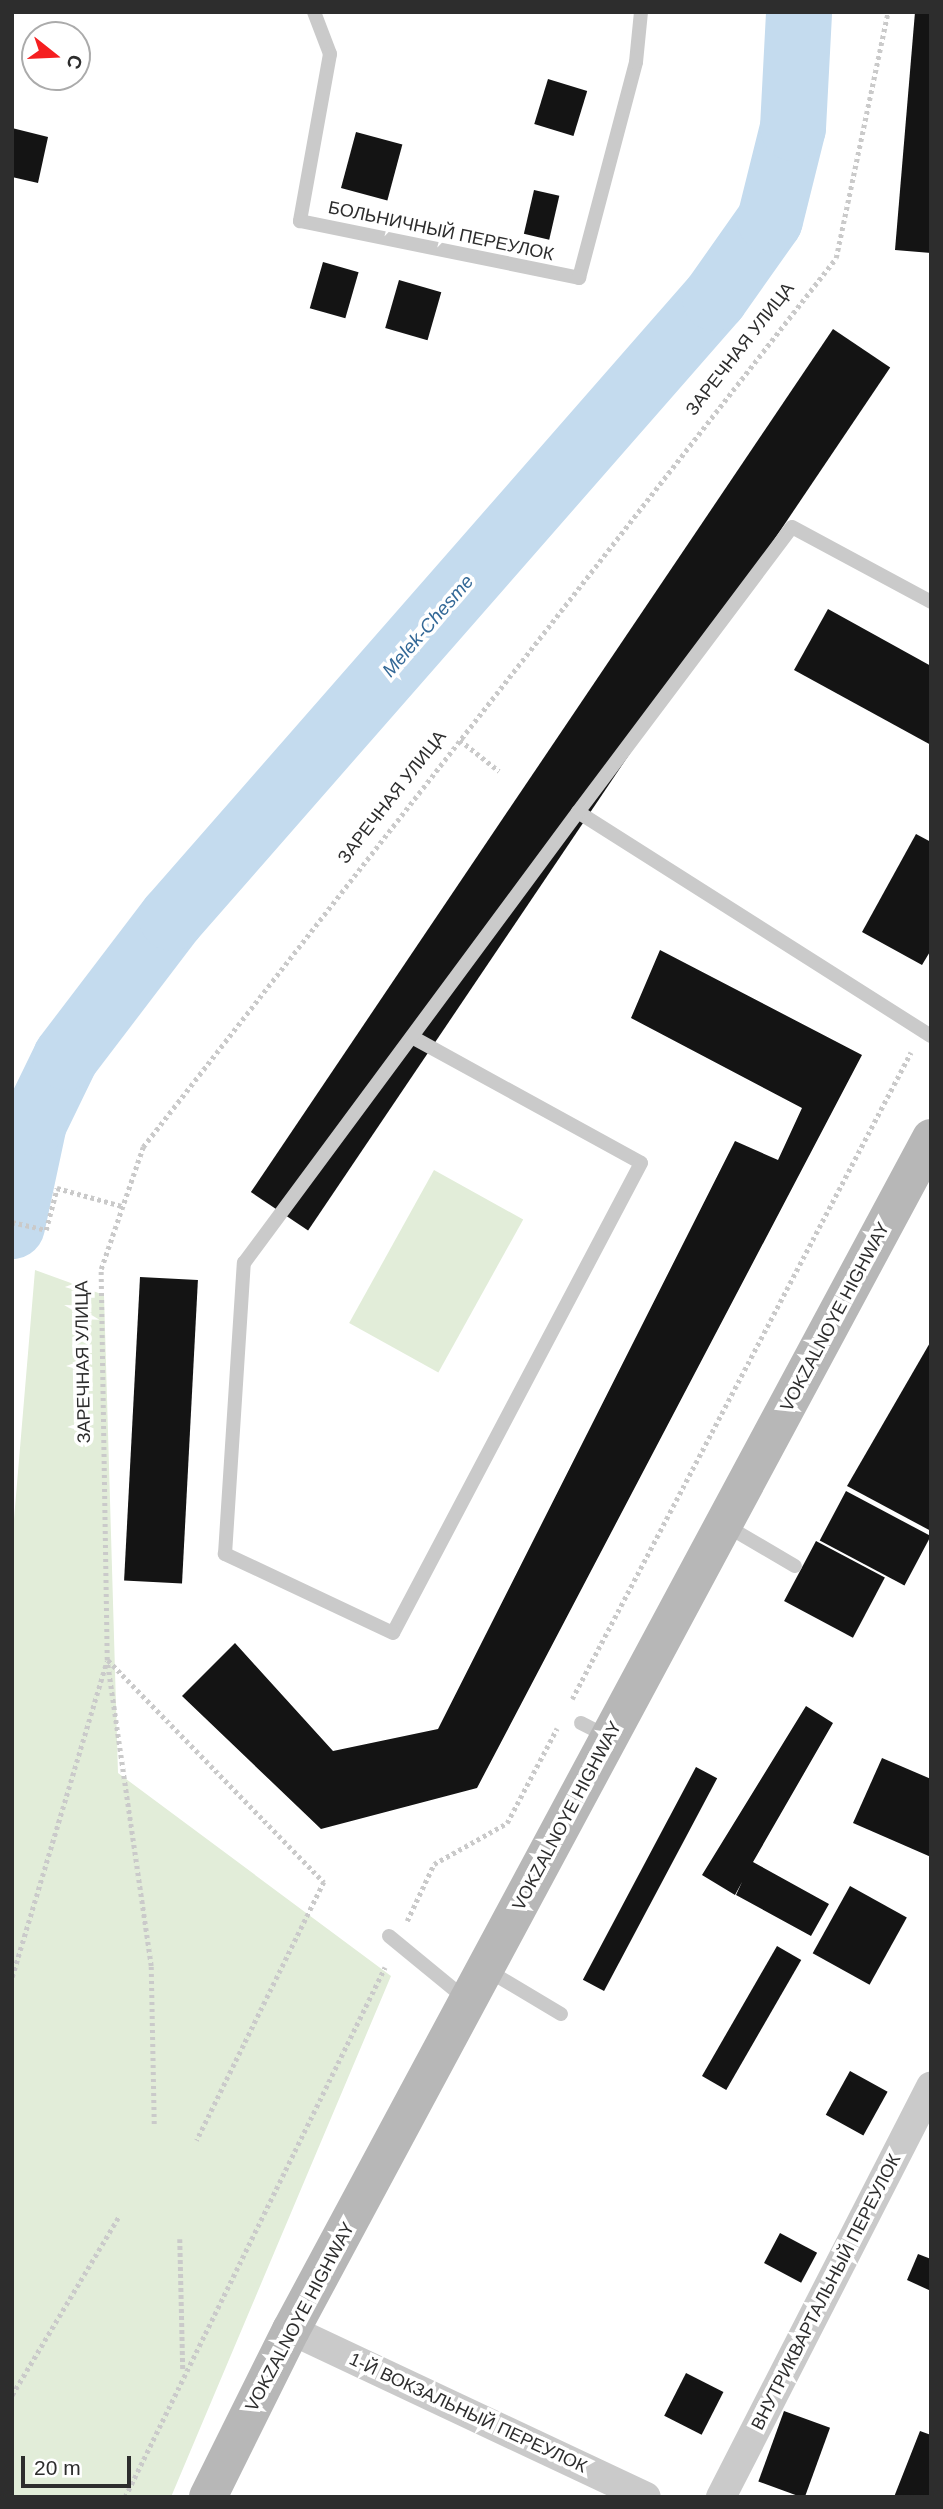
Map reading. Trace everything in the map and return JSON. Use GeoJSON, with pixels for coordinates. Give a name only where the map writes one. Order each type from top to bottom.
{"type":"FeatureCollection","features":[{"type":"Feature","properties":{"kind":"main road","name":"VOKZALNOYE HIGHWAY"},"geometry":{"type":"LineString","coordinates":[[208,2497],[291,2330],[476,1985],[595,1730],[724,1525],[931,1138]]}},
{"type":"Feature","properties":{"kind":"street","name":"ВНУТРИКВАРТАЛЬНЫЙ ПЕРЕУЛОК"},"geometry":{"type":"LineString","coordinates":[[721,2497],[931,2087]]}},
{"type":"Feature","properties":{"kind":"street","name":"1-Й ВОКЗАЛЬНЫЙ ПЕРЕУЛОК"},"geometry":{"type":"LineString","coordinates":[[291,2330],[646,2497]]}},
{"type":"Feature","properties":{"kind":"lane","name":"БОЛЬНИЧНЫЙ ПЕРЕУЛОК"},"geometry":{"type":"LineString","coordinates":[[314,12],[330,54],[300,221],[579,278],[636,62],[641,12]]}},
{"type":"Feature","properties":{"kind":"lane"},"geometry":{"type":"LineString","coordinates":[[412,1037],[641,1163],[393,1633],[225,1554],[244,1263],[578,812],[792,527],[931,602]]}},
{"type":"Feature","properties":{"kind":"lane"},"geometry":{"type":"LineString","coordinates":[[578,812],[926,1034]]}},
{"type":"Feature","properties":{"kind":"lane"},"geometry":{"type":"LineString","coordinates":[[724,1525],[795,1566]]}},
{"type":"Feature","properties":{"kind":"lane"},"geometry":{"type":"LineString","coordinates":[[393,1940],[476,1985],[561,2014]]}},
{"type":"Feature","properties":{"kind":"path","name":"ЗАРЕЧНАЯ УЛИЦА"},"geometry":{"type":"LineString","coordinates":[[107,1660],[101,1269],[143,1147],[836,257],[888,12]]}},
{"type":"Feature","properties":{"kind":"path"},"geometry":{"type":"LineString","coordinates":[[460,740],[499,771]]}},
{"type":"Feature","properties":{"kind":"path"},"geometry":{"type":"LineString","coordinates":[[566,1712],[926,1034]]}},
{"type":"Feature","properties":{"kind":"path"},"geometry":{"type":"LineString","coordinates":[[12,1223],[46,1230],[57,1188],[122,1206]]}},
{"type":"Feature","properties":{"kind":"path"},"geometry":{"type":"LineString","coordinates":[[12,1977],[107,1660]]}},
{"type":"Feature","properties":{"kind":"path"},"geometry":{"type":"LineString","coordinates":[[107,1660],[151,1966],[154,2124]]}},
{"type":"Feature","properties":{"kind":"path"},"geometry":{"type":"LineString","coordinates":[[107,1660],[324,1882],[197,2140]]}},
{"type":"Feature","properties":{"kind":"path"},"geometry":{"type":"LineString","coordinates":[[125,2497],[393,1940],[434,1864],[508,1823],[559,1724]]}},
{"type":"Feature","properties":{"kind":"path"},"geometry":{"type":"LineString","coordinates":[[12,2395],[119,2216]]}},
{"type":"Feature","properties":{"kind":"path"},"geometry":{"type":"LineString","coordinates":[[180,2239],[183,2374]]}},
{"type":"Feature","properties":{"kind":"green space"},"geometry":{"type":"Polygon","coordinates":[[[434,1170],[523,1219],[438,1373],[349,1323],[434,1170]]]}},
{"type":"Feature","properties":{"kind":"green space"},"geometry":{"type":"Polygon","coordinates":[[[35,1270],[104,1295],[118,1773],[391,1976],[171,2497],[12,2497],[12,1543],[35,1270]]]}},
{"type":"Feature","properties":{"kind":"building"},"geometry":{"type":"Polygon","coordinates":[[[915,12],[931,12],[931,253],[895,250],[915,12]]]}},
{"type":"Feature","properties":{"kind":"building"},"geometry":{"type":"Polygon","coordinates":[[[548,79],[587,91],[573,136],[534,124],[548,79]]]}},
{"type":"Feature","properties":{"kind":"building"},"geometry":{"type":"Polygon","coordinates":[[[12,128],[48,137],[38,183],[12,177],[12,128]]]}},
{"type":"Feature","properties":{"kind":"building"},"geometry":{"type":"Polygon","coordinates":[[[356,132],[402,144],[387,200],[341,188],[356,132]]]}},
{"type":"Feature","properties":{"kind":"building"},"geometry":{"type":"Polygon","coordinates":[[[534,190],[559,196],[549,240],[524,234],[534,190]]]}},
{"type":"Feature","properties":{"kind":"building"},"geometry":{"type":"Polygon","coordinates":[[[323,262],[359,272],[345,318],[310,308],[323,262]]]}},
{"type":"Feature","properties":{"kind":"building"},"geometry":{"type":"Polygon","coordinates":[[[399,280],[441,292],[428,340],[385,328],[399,280]]]}},
{"type":"Feature","properties":{"kind":"building"},"geometry":{"type":"Polygon","coordinates":[[[833,329],[890,368],[308,1231],[251,1192],[833,329]]]}},
{"type":"Feature","properties":{"kind":"building"},"geometry":{"type":"Polygon","coordinates":[[[828,609],[931,666],[931,745],[794,670],[828,609]]]}},
{"type":"Feature","properties":{"kind":"building"},"geometry":{"type":"Polygon","coordinates":[[[916,834],[931,842],[931,950],[922,965],[862,932],[916,834]]]}},
{"type":"Feature","properties":{"kind":"building"},"geometry":{"type":"Polygon","coordinates":[[[660,950],[862,1055],[477,1788],[321,1829],[182,1696],[235,1643],[333,1751],[438,1729],[735,1141],[778,1160],[802,1108],[631,1018],[660,950]]]}},
{"type":"Feature","properties":{"kind":"building"},"geometry":{"type":"Polygon","coordinates":[[[140,1277],[198,1280],[182,1584],[124,1581],[140,1277]]]}},
{"type":"Feature","properties":{"kind":"building"},"geometry":{"type":"Polygon","coordinates":[[[931,1341],[931,1531],[847,1486],[931,1341]]]}},
{"type":"Feature","properties":{"kind":"building"},"geometry":{"type":"Polygon","coordinates":[[[846,1491],[931,1536],[904,1586],[820,1540],[846,1491]]]}},
{"type":"Feature","properties":{"kind":"building"},"geometry":{"type":"Polygon","coordinates":[[[816,1541],[885,1578],[853,1638],[784,1601],[816,1541]]]}},
{"type":"Feature","properties":{"kind":"building"},"geometry":{"type":"Polygon","coordinates":[[[806,1706],[833,1723],[753,1862],[829,1904],[811,1936],[736,1895],[742,1882],[735,1895],[702,1875],[806,1706]]]}},
{"type":"Feature","properties":{"kind":"building"},"geometry":{"type":"Polygon","coordinates":[[[882,1758],[931,1779],[931,1857],[853,1823],[882,1758]]]}},
{"type":"Feature","properties":{"kind":"building"},"geometry":{"type":"Polygon","coordinates":[[[696,1767],[717,1778],[604,1991],[583,1980],[696,1767]]]}},
{"type":"Feature","properties":{"kind":"building"},"geometry":{"type":"Polygon","coordinates":[[[850,1886],[907,1918],[870,1985],[813,1953],[850,1886]]]}},
{"type":"Feature","properties":{"kind":"building"},"geometry":{"type":"Polygon","coordinates":[[[777,1946],[801,1960],[726,2090],[702,2076],[777,1946]]]}},
{"type":"Feature","properties":{"kind":"building"},"geometry":{"type":"Polygon","coordinates":[[[850,2071],[888,2092],[863,2136],[826,2115],[850,2071]]]}},
{"type":"Feature","properties":{"kind":"building"},"geometry":{"type":"Polygon","coordinates":[[[780,2233],[817,2253],[801,2283],[764,2263],[780,2233]]]}},
{"type":"Feature","properties":{"kind":"building"},"geometry":{"type":"Polygon","coordinates":[[[918,2254],[931,2259],[931,2291],[907,2280],[918,2254]]]}},
{"type":"Feature","properties":{"kind":"building"},"geometry":{"type":"Polygon","coordinates":[[[686,2373],[723,2392],[702,2435],[664,2416],[686,2373]]]}},
{"type":"Feature","properties":{"kind":"building"},"geometry":{"type":"Polygon","coordinates":[[[784,2411],[830,2428],[805,2497],[758,2481],[784,2411]]]}},
{"type":"Feature","properties":{"kind":"building"},"geometry":{"type":"Polygon","coordinates":[[[920,2431],[931,2435],[931,2497],[894,2497],[920,2431]]]}},
{"type":"Feature","properties":{"kind":"waterway","name":"Melek-Chesme"},"geometry":{"type":"LineString","coordinates":[[12,1226],[34,1123],[66,1057],[172,918],[715,298],[770,220],[793,128],[799,12]]}}]}
